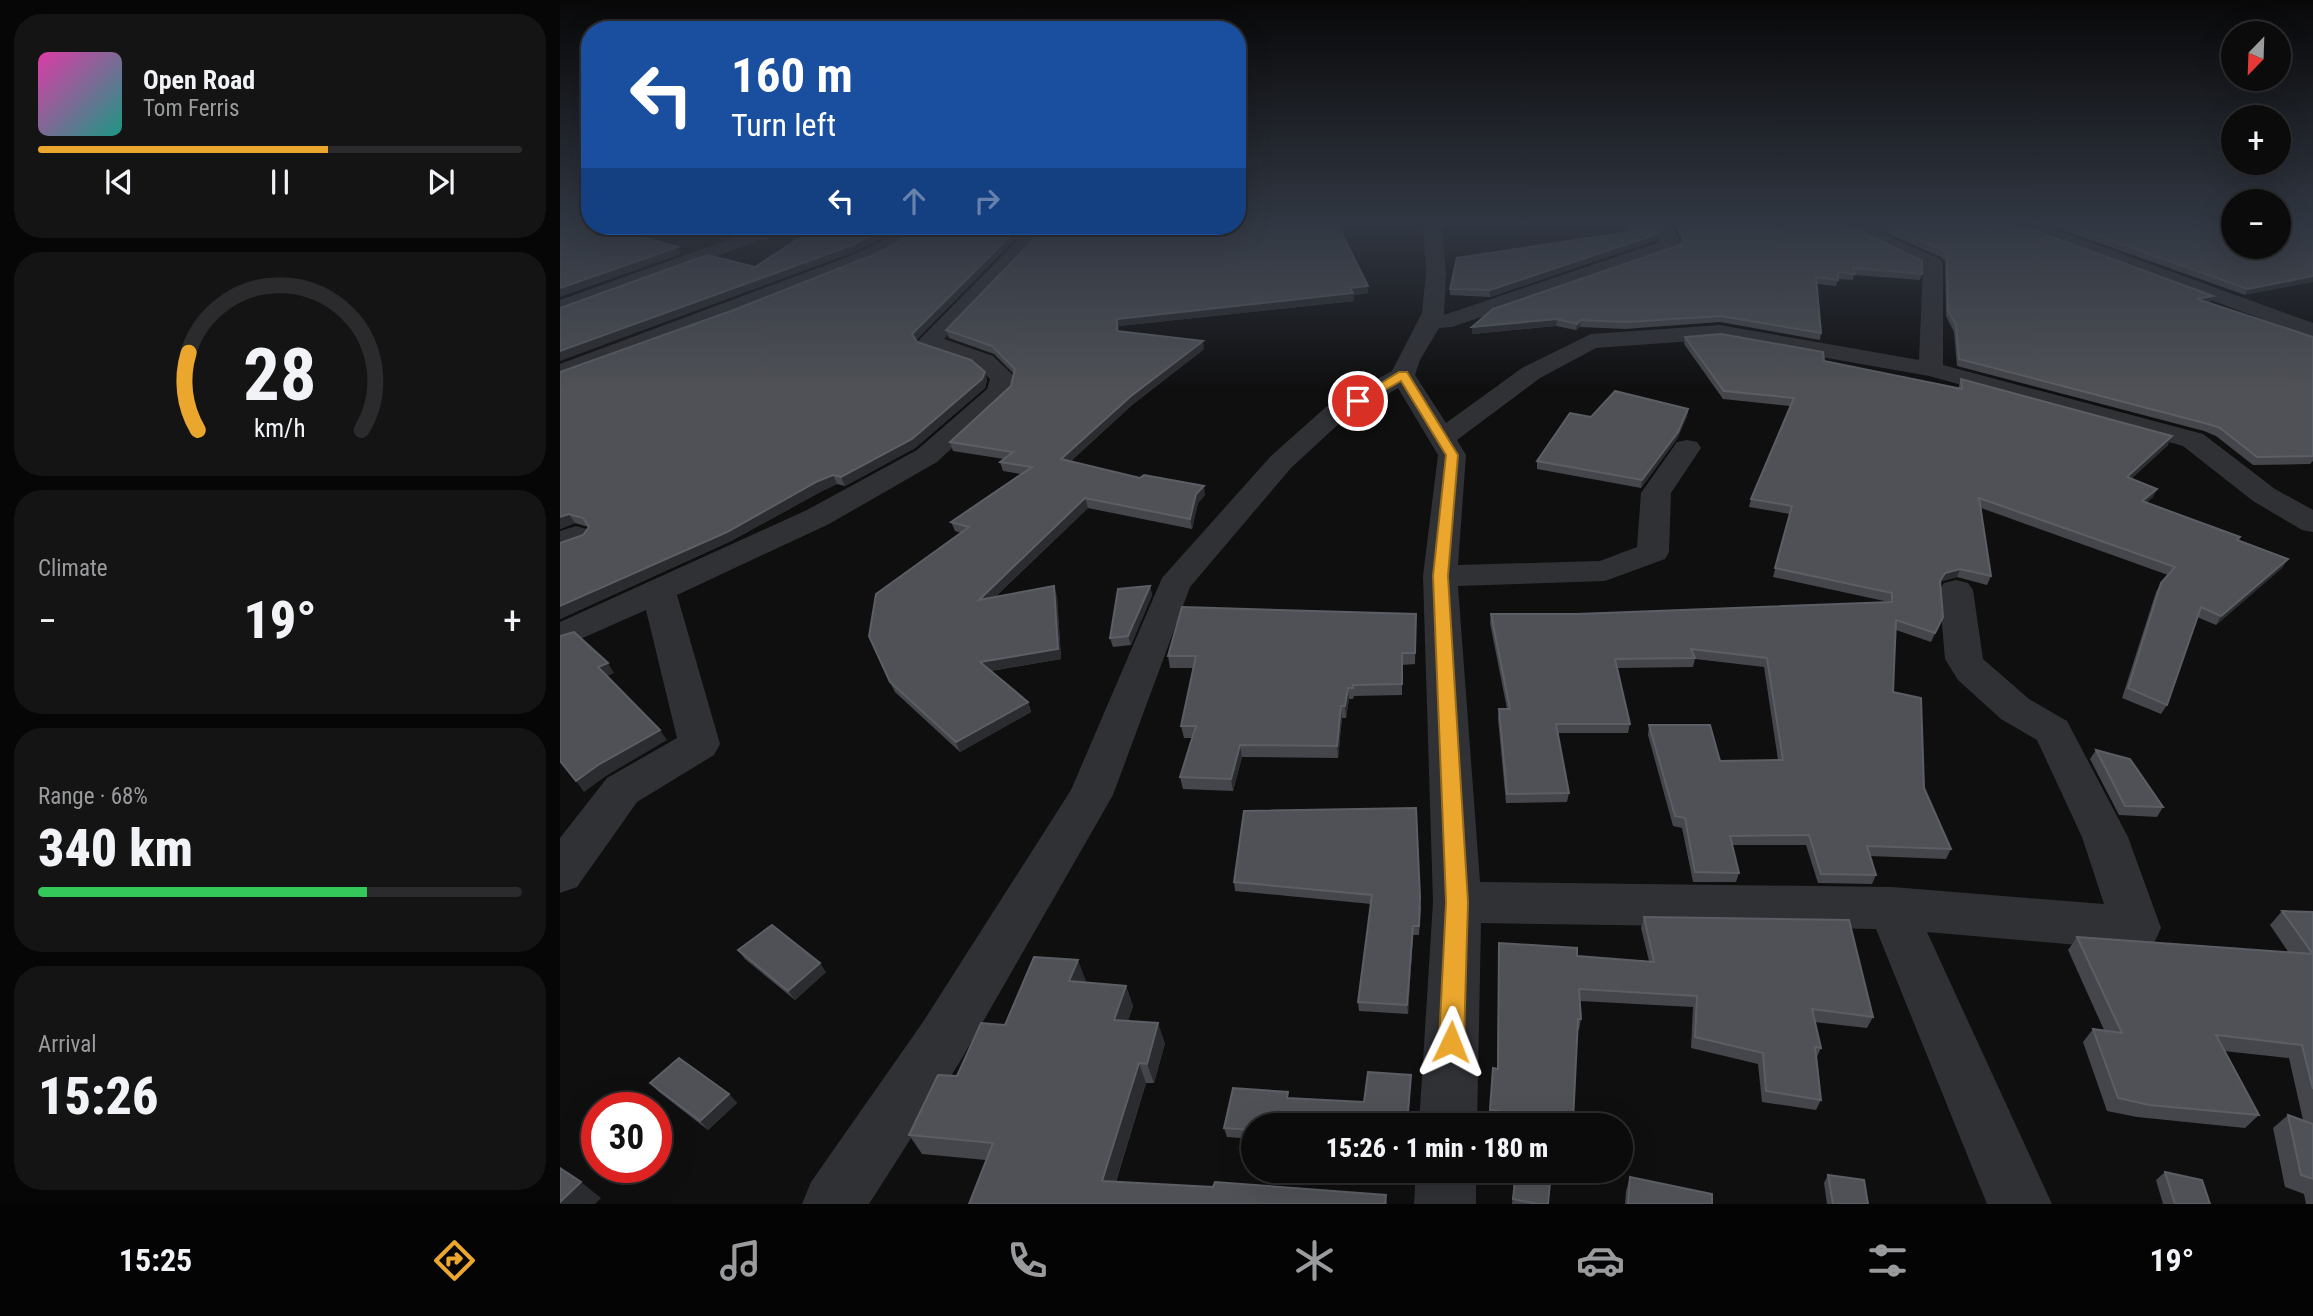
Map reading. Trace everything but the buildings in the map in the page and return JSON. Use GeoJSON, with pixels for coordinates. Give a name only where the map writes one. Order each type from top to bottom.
{"type":"FeatureCollection","features":[{"type":"Feature","properties":{"kind":"street"},"geometry":{"type":"LineString","coordinates":[[560,307],[639,278]]}},
{"type":"Feature","properties":{"kind":"street"},"geometry":{"type":"LineString","coordinates":[[560,372],[812,278]]}},
{"type":"Feature","properties":{"kind":"street"},"geometry":{"type":"LineString","coordinates":[[560,636],[818,517],[927,456],[999,392],[1003,377],[984,361],[929,342],[992,278]]}},
{"type":"Feature","properties":{"kind":"street"},"geometry":{"type":"LineString","coordinates":[[1434,278],[1432,321],[1405,362],[1403,375],[1444,437],[1452,455],[1440,576],[1457,902],[1448,1113]]}},
{"type":"Feature","properties":{"kind":"street"},"geometry":{"type":"LineString","coordinates":[[1432,321],[1444,322],[1573,278]]}},
{"type":"Feature","properties":{"kind":"street"},"geometry":{"type":"LineString","coordinates":[[1931,369],[1933,278]]}},
{"type":"Feature","properties":{"kind":"street"},"geometry":{"type":"LineString","coordinates":[[2170,278],[2313,331]]}},
{"type":"Feature","properties":{"kind":"street"},"geometry":{"type":"LineString","coordinates":[[1444,437],[1531,373],[1591,341],[1720,332],[1931,369],[2193,440],[2264,495],[2313,523]]}},
{"type":"Feature","properties":{"kind":"street"},"geometry":{"type":"LineString","coordinates":[[833,1204],[942,1041],[1091,795],[1174,585],[1281,461],[1335,414],[1403,375]]}},
{"type":"Feature","properties":{"kind":"street"},"geometry":{"type":"LineString","coordinates":[[1440,576],[1605,571],[1653,552],[1656,493],[1686,448]]}},
{"type":"Feature","properties":{"kind":"street"},"geometry":{"type":"LineString","coordinates":[[1457,902],[1892,908],[2136,929],[2105,837],[2053,731],[2015,709],[1970,671],[1964,659],[1956,590]]}},
{"type":"Feature","properties":{"kind":"street"},"geometry":{"type":"LineString","coordinates":[[560,873],[622,790],[699,744],[659,591]]}},
{"type":"Feature","properties":{"kind":"street"},"geometry":{"type":"LineString","coordinates":[[1892,908],[2014,1195],[2021,1204]]}},
{"type":"Feature","properties":{"kind":"street"},"geometry":{"type":"LineString","coordinates":[[1444,1204],[1445,1183]]}},
{"type":"Feature","properties":{"kind":"route"},"geometry":{"type":"LineString","coordinates":[[1358,401],[1403,375],[1444,437],[1452,455],[1440,576],[1457,902],[1451,1042]]}}]}
